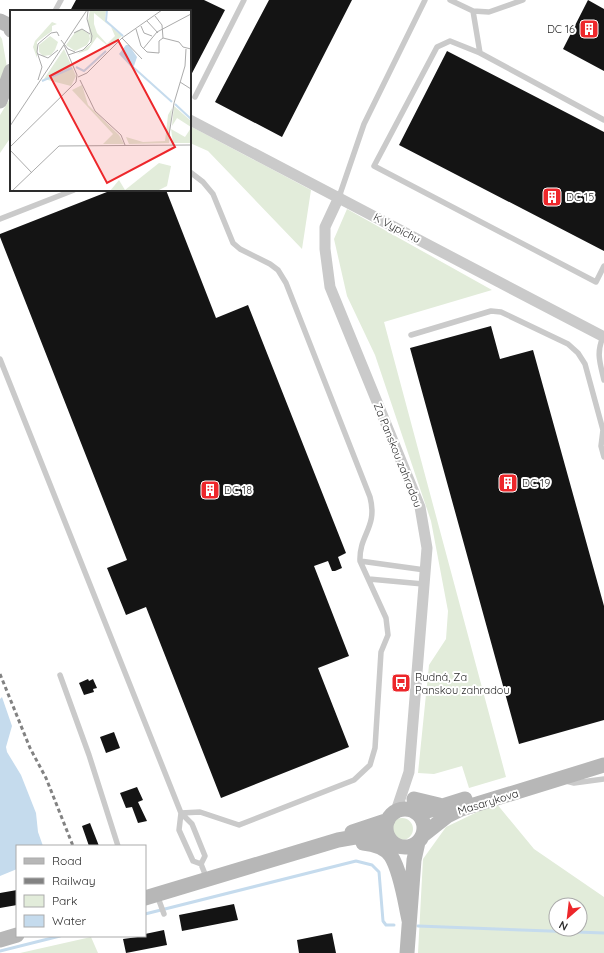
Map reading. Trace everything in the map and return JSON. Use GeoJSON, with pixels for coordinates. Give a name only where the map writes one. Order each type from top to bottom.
{"type":"FeatureCollection","features":[{"type":"Feature","properties":{"kind":"main road"},"geometry":{"type":"LineString","coordinates":[[0,101],[10,74]]}},
{"type":"Feature","properties":{"kind":"main road","name":"Masarykova"},"geometry":{"type":"LineString","coordinates":[[420,838],[447,816],[461,809],[527,790],[604,765]]}},
{"type":"Feature","properties":{"kind":"main road","name":"Masarykova"},"geometry":{"type":"LineString","coordinates":[[416,808],[428,803],[444,805],[528,783],[558,779]]}},
{"type":"Feature","properties":{"kind":"main road"},"geometry":{"type":"LineString","coordinates":[[274,859],[309,842],[364,829],[406,810],[416,808],[423,823],[414,860],[407,953]]}},
{"type":"Feature","properties":{"kind":"main road"},"geometry":{"type":"LineString","coordinates":[[392,816],[386,829],[394,843],[404,870],[404,893]]}},
{"type":"Feature","properties":{"kind":"main road"},"geometry":{"type":"LineString","coordinates":[[154,899],[303,849],[355,836],[408,847],[420,838]]}},
{"type":"Feature","properties":{"kind":"main road"},"geometry":{"type":"LineString","coordinates":[[274,859],[311,853],[352,843],[368,843],[381,848],[390,856],[404,893],[409,920]]}},
{"type":"Feature","properties":{"kind":"main road"},"geometry":{"type":"LineString","coordinates":[[0,940],[16,935]]}},
{"type":"Feature","properties":{"kind":"street","name":"K Vypichu"},"geometry":{"type":"LineString","coordinates":[[191,121],[604,337]]}},
{"type":"Feature","properties":{"kind":"street","name":"Za Panskou zahradou"},"geometry":{"type":"LineString","coordinates":[[339,197],[325,227],[325,249],[330,286],[420,507],[427,548],[409,772],[416,808]]}},
{"type":"Feature","properties":{"kind":"street","name":"Za Panskou zahradou"},"geometry":{"type":"LineString","coordinates":[[392,816],[409,772]]}},
{"type":"Feature","properties":{"kind":"lane"},"geometry":{"type":"LineString","coordinates":[[56,10],[61,0]]}},
{"type":"Feature","properties":{"kind":"lane"},"geometry":{"type":"LineString","coordinates":[[195,96],[244,0]]}},
{"type":"Feature","properties":{"kind":"lane"},"geometry":{"type":"LineString","coordinates":[[339,197],[364,124],[425,0]]}},
{"type":"Feature","properties":{"kind":"lane"},"geometry":{"type":"LineString","coordinates":[[450,0],[473,12],[489,12],[523,0]]}},
{"type":"Feature","properties":{"kind":"lane"},"geometry":{"type":"LineString","coordinates":[[473,12],[480,54]]}},
{"type":"Feature","properties":{"kind":"lane"},"geometry":{"type":"LineString","coordinates":[[604,120],[480,54],[450,41],[437,47],[374,166],[596,282],[604,266]]}},
{"type":"Feature","properties":{"kind":"lane"},"geometry":{"type":"LineString","coordinates":[[181,813],[200,812],[239,825],[354,780],[363,773],[370,765],[375,748],[381,652],[388,634],[386,618],[360,561],[360,552],[373,520],[374,510],[286,283],[278,270],[233,243],[213,194],[203,182],[191,173]]}},
{"type":"Feature","properties":{"kind":"lane"},"geometry":{"type":"LineString","coordinates":[[0,219],[71,191]]}},
{"type":"Feature","properties":{"kind":"lane"},"geometry":{"type":"LineString","coordinates":[[411,335],[491,311],[501,312],[568,344],[578,353],[585,364],[603,430],[601,446],[604,457]]}},
{"type":"Feature","properties":{"kind":"lane"},"geometry":{"type":"LineString","coordinates":[[604,337],[599,347],[600,363],[604,380]]}},
{"type":"Feature","properties":{"kind":"lane"},"geometry":{"type":"LineString","coordinates":[[0,359],[181,813],[192,824],[205,856],[201,864],[207,880]]}},
{"type":"Feature","properties":{"kind":"lane"},"geometry":{"type":"LineString","coordinates":[[360,561],[425,570]]}},
{"type":"Feature","properties":{"kind":"lane"},"geometry":{"type":"LineString","coordinates":[[369,579],[423,584]]}},
{"type":"Feature","properties":{"kind":"lane"},"geometry":{"type":"LineString","coordinates":[[60,675],[89,755],[118,845]]}},
{"type":"Feature","properties":{"kind":"lane"},"geometry":{"type":"LineString","coordinates":[[558,779],[574,783],[604,779]]}},
{"type":"Feature","properties":{"kind":"lane"},"geometry":{"type":"LineString","coordinates":[[181,813],[180,830],[192,861],[201,864]]}},
{"type":"Feature","properties":{"kind":"lane"},"geometry":{"type":"LineString","coordinates":[[154,899],[164,913]]}},
{"type":"Feature","properties":{"kind":"green space"},"geometry":{"type":"Polygon","coordinates":[[[0,36],[2,39],[7,67],[0,83],[0,36]]]}},
{"type":"Feature","properties":{"kind":"green space"},"geometry":{"type":"Polygon","coordinates":[[[10,99],[10,138],[0,153],[0,115],[10,99]]]}},
{"type":"Feature","properties":{"kind":"green space"},"geometry":{"type":"Polygon","coordinates":[[[191,127],[311,190],[302,249],[208,151],[191,143],[191,127]]]}},
{"type":"Feature","properties":{"kind":"green space"},"geometry":{"type":"Polygon","coordinates":[[[347,209],[492,290],[384,322],[506,777],[469,788],[462,766],[434,774],[418,773],[429,665],[446,639],[448,611],[431,521],[375,355],[347,296],[334,239],[347,209]]]}},
{"type":"Feature","properties":{"kind":"green space"},"geometry":{"type":"Polygon","coordinates":[[[496,803],[534,849],[604,897],[604,953],[418,953],[423,859],[446,827],[496,803]]]}},
{"type":"Feature","properties":{"kind":"green space"},"geometry":{"type":"Polygon","coordinates":[[[402,818],[410,821],[413,829],[410,837],[402,840],[394,837],[391,829],[394,821],[402,818]]]}},
{"type":"Feature","properties":{"kind":"green space"},"geometry":{"type":"Polygon","coordinates":[[[91,937],[98,953],[20,953],[91,937]]]}},
{"type":"Feature","properties":{"kind":"water"},"geometry":{"type":"Polygon","coordinates":[[[2,697],[12,726],[6,747],[7,752],[21,775],[36,813],[38,832],[43,845],[16,845],[16,869],[0,876],[0,699],[2,697]]]}},
{"type":"Feature","properties":{"kind":"building"},"geometry":{"type":"Polygon","coordinates":[[[76,0],[204,0],[225,10],[191,75],[191,10],[71,10],[76,0]]]}},
{"type":"Feature","properties":{"kind":"building"},"geometry":{"type":"Polygon","coordinates":[[[269,0],[352,0],[282,137],[215,102],[269,0]]]}},
{"type":"Feature","properties":{"kind":"building","name":"DC 16"},"geometry":{"type":"Polygon","coordinates":[[[588,0],[604,9],[604,71],[563,49],[588,0]]]}},
{"type":"Feature","properties":{"kind":"building","name":"DC 15"},"geometry":{"type":"Polygon","coordinates":[[[447,51],[604,132],[604,251],[399,145],[447,51]]]}},
{"type":"Feature","properties":{"kind":"building","name":"DC 18"},"geometry":{"type":"Polygon","coordinates":[[[109,191],[166,191],[216,318],[248,305],[346,553],[338,557],[342,568],[335,571],[332,571],[328,561],[314,566],[349,656],[318,668],[349,747],[221,798],[146,607],[126,615],[107,568],[127,560],[0,234],[109,191]]]}},
{"type":"Feature","properties":{"kind":"building","name":"DC 19"},"geometry":{"type":"Polygon","coordinates":[[[491,326],[500,359],[533,350],[604,606],[604,720],[519,744],[410,348],[491,326]]]}},
{"type":"Feature","properties":{"kind":"building"},"geometry":{"type":"Polygon","coordinates":[[[88,679],[89,681],[93,679],[97,688],[93,689],[94,692],[84,695],[79,683],[88,679]]]}},
{"type":"Feature","properties":{"kind":"building"},"geometry":{"type":"Polygon","coordinates":[[[114,732],[120,748],[106,753],[100,737],[114,732]]]}},
{"type":"Feature","properties":{"kind":"building"},"geometry":{"type":"Polygon","coordinates":[[[137,787],[143,800],[138,802],[147,821],[138,823],[132,807],[126,808],[120,793],[137,787]]]}},
{"type":"Feature","properties":{"kind":"building"},"geometry":{"type":"Polygon","coordinates":[[[90,823],[99,845],[89,845],[82,826],[90,823]]]}},
{"type":"Feature","properties":{"kind":"building"},"geometry":{"type":"Polygon","coordinates":[[[16,890],[16,905],[0,908],[0,893],[16,890]]]}},
{"type":"Feature","properties":{"kind":"building"},"geometry":{"type":"Polygon","coordinates":[[[234,904],[238,920],[182,931],[179,915],[234,904]]]}},
{"type":"Feature","properties":{"kind":"building"},"geometry":{"type":"Polygon","coordinates":[[[164,930],[167,945],[126,953],[123,939],[146,937],[146,934],[164,930]]]}},
{"type":"Feature","properties":{"kind":"building"},"geometry":{"type":"Polygon","coordinates":[[[332,933],[336,953],[299,953],[297,940],[332,933]]]}},
{"type":"Feature","properties":{"kind":"waterway"},"geometry":{"type":"LineString","coordinates":[[146,914],[356,861],[372,865],[379,872],[383,921],[386,925],[394,925]]}},
{"type":"Feature","properties":{"kind":"waterway"},"geometry":{"type":"LineString","coordinates":[[418,926],[604,933]]}},
{"type":"Feature","properties":{"kind":"waterway"},"geometry":{"type":"LineString","coordinates":[[0,951],[56,937]]}},
{"type":"Feature","properties":{"kind":"railway"},"geometry":{"type":"LineString","coordinates":[[0,674],[30,748],[46,778],[73,845]]}},
{"type":"Feature","properties":{"kind":"place","name":"DC 16"},"geometry":{"type":"Point","coordinates":[589,29]}},
{"type":"Feature","properties":{"kind":"place","name":"DC 15"},"geometry":{"type":"Point","coordinates":[552,197]}},
{"type":"Feature","properties":{"kind":"place","name":"DC 19"},"geometry":{"type":"Point","coordinates":[508,483]}},
{"type":"Feature","properties":{"kind":"place","name":"DC 18"},"geometry":{"type":"Point","coordinates":[210,490]}},
{"type":"Feature","properties":{"kind":"place","name":"Rudná, Za Panskou zahradou"},"geometry":{"type":"Point","coordinates":[401,683]}}]}
